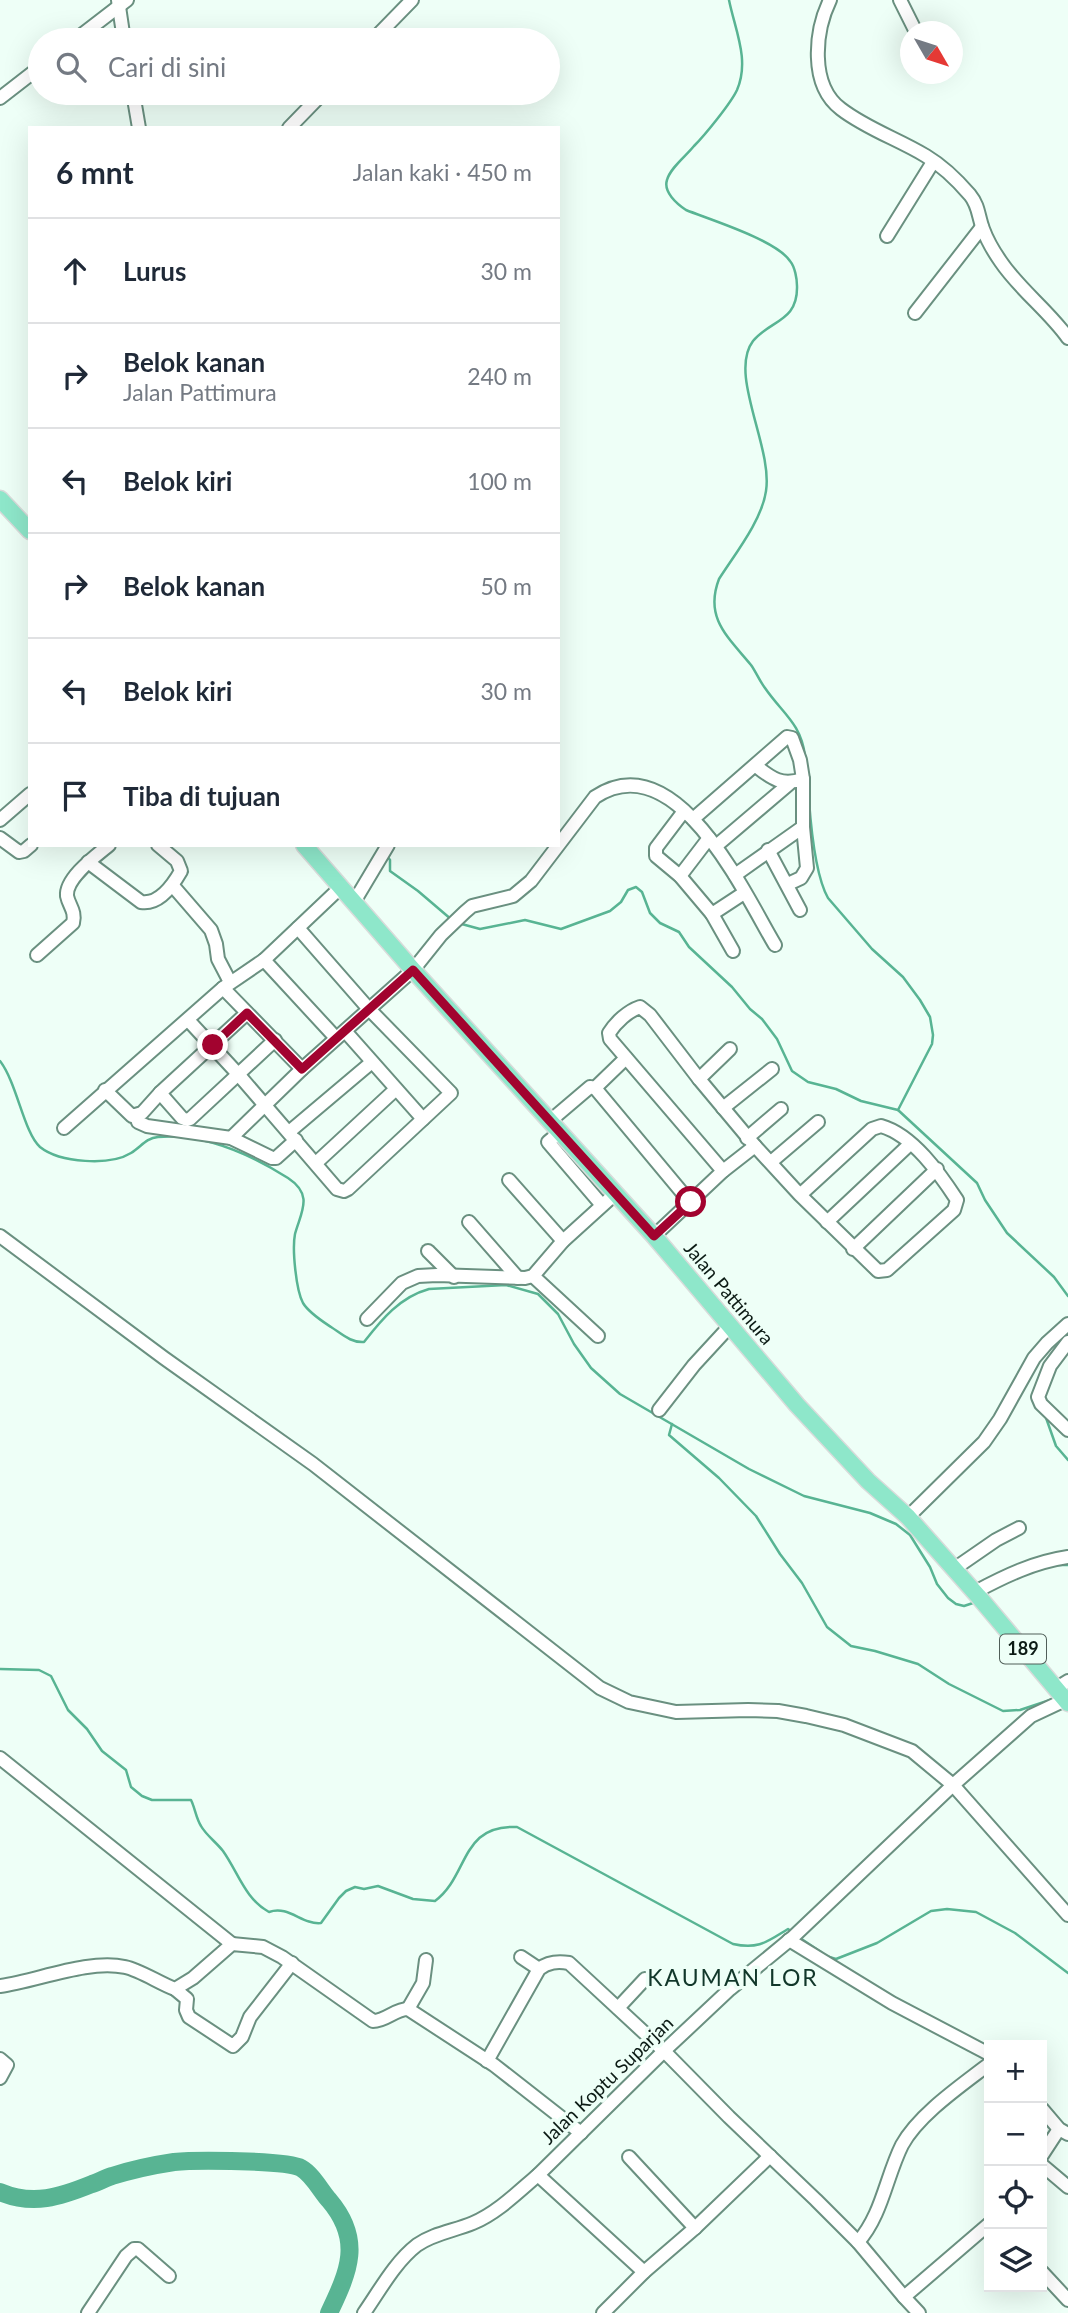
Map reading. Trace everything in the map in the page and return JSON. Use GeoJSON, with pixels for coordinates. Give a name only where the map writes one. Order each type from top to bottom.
{"type":"FeatureCollection","features":[{"type":"Feature","properties":{"kind":"main road"},"geometry":{"type":"LineString","coordinates":[[0,499],[28,529]]}},
{"type":"Feature","properties":{"kind":"main road","name":"Jalan Pattimura"},"geometry":{"type":"LineString","coordinates":[[306,847],[413,970],[654,1236],[729,1327],[837,1449],[908,1517],[1063,1694]]}},
{"type":"Feature","properties":{"kind":"street"},"geometry":{"type":"LineString","coordinates":[[385,28],[412,0]]}},
{"type":"Feature","properties":{"kind":"street"},"geometry":{"type":"LineString","coordinates":[[830,0],[818,36],[817,51],[829,94],[839,108],[927,156],[969,193],[977,204],[982,228],[1001,262],[1068,338]]}},
{"type":"Feature","properties":{"kind":"street"},"geometry":{"type":"LineString","coordinates":[[900,0],[910,21]]}},
{"type":"Feature","properties":{"kind":"street"},"geometry":{"type":"LineString","coordinates":[[90,28],[121,2]]}},
{"type":"Feature","properties":{"kind":"street"},"geometry":{"type":"LineString","coordinates":[[121,2],[123,28]]}},
{"type":"Feature","properties":{"kind":"street"},"geometry":{"type":"LineString","coordinates":[[0,98],[28,76]]}},
{"type":"Feature","properties":{"kind":"street"},"geometry":{"type":"LineString","coordinates":[[135,105],[139,126]]}},
{"type":"Feature","properties":{"kind":"street"},"geometry":{"type":"LineString","coordinates":[[291,126],[311,105]]}},
{"type":"Feature","properties":{"kind":"street"},"geometry":{"type":"LineString","coordinates":[[887,236],[933,162]]}},
{"type":"Feature","properties":{"kind":"street"},"geometry":{"type":"LineString","coordinates":[[915,313],[982,228]]}},
{"type":"Feature","properties":{"kind":"street"},"geometry":{"type":"LineString","coordinates":[[733,951],[712,914],[680,876],[654,853],[688,815],[756,766],[783,739],[790,736],[796,744],[803,779],[803,827],[807,868],[801,878],[788,884]]}},
{"type":"Feature","properties":{"kind":"street"},"geometry":{"type":"LineString","coordinates":[[756,766],[768,776],[789,783]]}},
{"type":"Feature","properties":{"kind":"street"},"geometry":{"type":"LineString","coordinates":[[680,876],[712,842],[789,783],[803,779]]}},
{"type":"Feature","properties":{"kind":"street"},"geometry":{"type":"LineString","coordinates":[[560,843],[595,797],[606,790],[636,785],[661,792],[688,815],[712,842],[735,875],[775,945]]}},
{"type":"Feature","properties":{"kind":"street"},"geometry":{"type":"LineString","coordinates":[[0,820],[28,796]]}},
{"type":"Feature","properties":{"kind":"street"},"geometry":{"type":"LineString","coordinates":[[735,875],[803,827]]}},
{"type":"Feature","properties":{"kind":"street"},"geometry":{"type":"LineString","coordinates":[[0,838],[19,852],[29,847]]}},
{"type":"Feature","properties":{"kind":"street"},"geometry":{"type":"LineString","coordinates":[[37,955],[73,922],[74,909],[67,897],[68,886],[88,862],[107,847]]}},
{"type":"Feature","properties":{"kind":"street"},"geometry":{"type":"LineString","coordinates":[[88,862],[141,902],[151,902],[173,886],[181,872],[181,866],[160,847]]}},
{"type":"Feature","properties":{"kind":"street"},"geometry":{"type":"LineString","coordinates":[[354,902],[387,847]]}},
{"type":"Feature","properties":{"kind":"street"},"geometry":{"type":"LineString","coordinates":[[231,1138],[368,1008],[413,970],[465,912],[472,906],[505,899],[521,891],[557,847]]}},
{"type":"Feature","properties":{"kind":"street"},"geometry":{"type":"LineString","coordinates":[[768,850],[800,911]]}},
{"type":"Feature","properties":{"kind":"street"},"geometry":{"type":"LineString","coordinates":[[173,886],[211,930],[226,985],[247,1013],[302,1069]]}},
{"type":"Feature","properties":{"kind":"street"},"geometry":{"type":"LineString","coordinates":[[64,1128],[226,985],[264,960],[341,887]]}},
{"type":"Feature","properties":{"kind":"street"},"geometry":{"type":"LineString","coordinates":[[712,914],[744,893]]}},
{"type":"Feature","properties":{"kind":"street"},"geometry":{"type":"LineString","coordinates":[[188,1020],[213,1045],[337,1189],[344,1191],[449,1096],[450,1090],[368,1008],[299,928]]}},
{"type":"Feature","properties":{"kind":"street"},"geometry":{"type":"LineString","coordinates":[[264,960],[372,1062],[423,1119]]}},
{"type":"Feature","properties":{"kind":"street"},"geometry":{"type":"LineString","coordinates":[[723,1171],[614,1045],[609,1033],[630,1012],[640,1007],[650,1015],[751,1142],[800,1195],[878,1272],[887,1270],[954,1210],[957,1200],[937,1168],[887,1128],[876,1127],[800,1195]]}},
{"type":"Feature","properties":{"kind":"street"},"geometry":{"type":"LineString","coordinates":[[105,1090],[132,1116],[142,1113],[247,1013]]}},
{"type":"Feature","properties":{"kind":"street"},"geometry":{"type":"LineString","coordinates":[[160,1093],[187,1120],[275,1040]]}},
{"type":"Feature","properties":{"kind":"street"},"geometry":{"type":"LineString","coordinates":[[699,1079],[730,1049]]}},
{"type":"Feature","properties":{"kind":"street"},"geometry":{"type":"LineString","coordinates":[[595,1088],[626,1058]]}},
{"type":"Feature","properties":{"kind":"street"},"geometry":{"type":"LineString","coordinates":[[136,1115],[138,1122],[155,1129],[231,1138],[276,1158],[293,1136],[372,1062]]}},
{"type":"Feature","properties":{"kind":"street"},"geometry":{"type":"LineString","coordinates":[[723,1108],[772,1069]]}},
{"type":"Feature","properties":{"kind":"street"},"geometry":{"type":"LineString","coordinates":[[601,1205],[548,1142],[555,1127],[590,1087],[595,1088],[691,1202]]}},
{"type":"Feature","properties":{"kind":"street"},"geometry":{"type":"LineString","coordinates":[[316,1163],[396,1088]]}},
{"type":"Feature","properties":{"kind":"street"},"geometry":{"type":"LineString","coordinates":[[654,1236],[723,1171],[781,1109]]}},
{"type":"Feature","properties":{"kind":"street"},"geometry":{"type":"LineString","coordinates":[[771,1163],[818,1122]]}},
{"type":"Feature","properties":{"kind":"street"},"geometry":{"type":"LineString","coordinates":[[827,1222],[910,1144]]}},
{"type":"Feature","properties":{"kind":"street"},"geometry":{"type":"LineString","coordinates":[[853,1249],[937,1168]]}},
{"type":"Feature","properties":{"kind":"street"},"geometry":{"type":"LineString","coordinates":[[509,1180],[563,1241]]}},
{"type":"Feature","properties":{"kind":"street"},"geometry":{"type":"LineString","coordinates":[[367,1319],[395,1290],[410,1279],[428,1275],[518,1278],[533,1276],[563,1241],[615,1193]]}},
{"type":"Feature","properties":{"kind":"street"},"geometry":{"type":"LineString","coordinates":[[469,1222],[518,1278]]}},
{"type":"Feature","properties":{"kind":"street"},"geometry":{"type":"LineString","coordinates":[[0,1236],[313,1464],[600,1688],[629,1702],[676,1712],[778,1711],[844,1725],[912,1751],[953,1784],[1068,1915]]}},
{"type":"Feature","properties":{"kind":"street"},"geometry":{"type":"LineString","coordinates":[[428,1251],[454,1277]]}},
{"type":"Feature","properties":{"kind":"street"},"geometry":{"type":"LineString","coordinates":[[533,1276],[598,1336]]}},
{"type":"Feature","properties":{"kind":"street"},"geometry":{"type":"LineString","coordinates":[[908,1517],[984,1442],[1034,1358],[1067,1325]]}},
{"type":"Feature","properties":{"kind":"street"},"geometry":{"type":"LineString","coordinates":[[659,1410],[694,1365],[729,1327]]}},
{"type":"Feature","properties":{"kind":"street"},"geometry":{"type":"LineString","coordinates":[[1068,1342],[1050,1366],[1038,1397],[1041,1404],[1068,1430]]}},
{"type":"Feature","properties":{"kind":"street"},"geometry":{"type":"LineString","coordinates":[[954,1569],[996,1540],[1019,1528]]}},
{"type":"Feature","properties":{"kind":"street"},"geometry":{"type":"LineString","coordinates":[[979,1597],[1018,1570],[1068,1557]]}},
{"type":"Feature","properties":{"kind":"street","name":"Jalan Koptu Suparjan"},"geometry":{"type":"LineString","coordinates":[[364,2313],[401,2261],[418,2245],[436,2235],[491,2214],[538,2175],[664,2051],[730,1989],[803,1927],[953,1784],[1031,1716],[1063,1694]]}},
{"type":"Feature","properties":{"kind":"street"},"geometry":{"type":"LineString","coordinates":[[0,1758],[232,1944],[263,1947],[292,1963],[373,2021],[408,2009],[487,2061],[581,2133]]}},
{"type":"Feature","properties":{"kind":"street"},"geometry":{"type":"LineString","coordinates":[[790,1939],[892,2003],[984,2051]]}},
{"type":"Feature","properties":{"kind":"street"},"geometry":{"type":"LineString","coordinates":[[175,1989],[183,1986],[232,1944]]}},
{"type":"Feature","properties":{"kind":"street"},"geometry":{"type":"LineString","coordinates":[[521,1957],[539,1969]]}},
{"type":"Feature","properties":{"kind":"street"},"geometry":{"type":"LineString","coordinates":[[487,2061],[539,1969],[546,1964],[560,1961],[569,1963],[664,2051],[858,2242],[919,2313]]}},
{"type":"Feature","properties":{"kind":"street"},"geometry":{"type":"LineString","coordinates":[[0,1987],[58,1972],[115,1965],[127,1967],[175,1989],[187,1999],[189,2017],[233,2046],[242,2037],[250,2017],[292,1963]]}},
{"type":"Feature","properties":{"kind":"street"},"geometry":{"type":"LineString","coordinates":[[408,2009],[424,1971]]}},
{"type":"Feature","properties":{"kind":"street"},"geometry":{"type":"LineString","coordinates":[[618,2008],[645,1979]]}},
{"type":"Feature","properties":{"kind":"street"},"geometry":{"type":"LineString","coordinates":[[0,2059],[7,2065],[0,2078]]}},
{"type":"Feature","properties":{"kind":"street"},"geometry":{"type":"LineString","coordinates":[[858,2242],[873,2223],[903,2144],[915,2126],[984,2068]]}},
{"type":"Feature","properties":{"kind":"street"},"geometry":{"type":"LineString","coordinates":[[1047,2114],[1064,2132],[1047,2150]]}},
{"type":"Feature","properties":{"kind":"street"},"geometry":{"type":"LineString","coordinates":[[603,2313],[770,2156]]}},
{"type":"Feature","properties":{"kind":"street"},"geometry":{"type":"LineString","coordinates":[[629,2157],[695,2228]]}},
{"type":"Feature","properties":{"kind":"street"},"geometry":{"type":"LineString","coordinates":[[1043,2166],[1068,2188]]}},
{"type":"Feature","properties":{"kind":"street"},"geometry":{"type":"LineString","coordinates":[[538,2175],[644,2273]]}},
{"type":"Feature","properties":{"kind":"street"},"geometry":{"type":"LineString","coordinates":[[904,2297],[984,2228]]}},
{"type":"Feature","properties":{"kind":"street"},"geometry":{"type":"LineString","coordinates":[[88,2313],[126,2256],[134,2249],[138,2249],[169,2276]]}},
{"type":"Feature","properties":{"kind":"street"},"geometry":{"type":"LineString","coordinates":[[1047,2277],[1068,2300]]}},
{"type":"Feature","properties":{"kind":"waterway"},"geometry":{"type":"LineString","coordinates":[[729,0],[742,56],[741,79],[729,103],[671,171],[666,184],[672,197],[686,210],[758,238],[783,253],[795,273],[797,286],[793,307],[753,341],[747,355],[745,372],[763,454],[766,491],[754,525],[719,579],[714,605],[716,616],[727,636],[795,727],[805,756]]}},
{"type":"Feature","properties":{"kind":"waterway"},"geometry":{"type":"LineString","coordinates":[[809,801],[817,864],[828,898],[872,949],[903,977],[930,1017],[932,1044],[898,1110],[977,1183],[1007,1233],[1054,1277],[1068,1296]]}},
{"type":"Feature","properties":{"kind":"waterway"},"geometry":{"type":"LineString","coordinates":[[387,856],[390,860],[390,871],[452,920]]}},
{"type":"Feature","properties":{"kind":"waterway"},"geometry":{"type":"LineString","coordinates":[[458,923],[480,929],[525,920],[561,929],[610,911],[621,902],[628,890],[636,887],[642,892],[650,913],[660,923],[679,932],[689,947],[762,1019],[777,1039],[792,1071],[808,1082],[836,1089],[861,1101],[898,1110]]}},
{"type":"Feature","properties":{"kind":"waterway"},"geometry":{"type":"LineString","coordinates":[[0,1061],[34,1140],[40,1147],[60,1157],[85,1161],[111,1160],[131,1153],[154,1138],[192,1138],[242,1153],[296,1184],[304,1204],[294,1241],[298,1289],[306,1307],[347,1338],[364,1342],[400,1303],[429,1289],[506,1285],[538,1294],[558,1314],[591,1368],[620,1394],[749,1469],[804,1496],[870,1513],[896,1524],[910,1535],[937,1584],[948,1598],[964,1606],[976,1602]]}},
{"type":"Feature","properties":{"kind":"waterway"},"geometry":{"type":"LineString","coordinates":[[1045,1415],[1056,1446],[1068,1460]]}},
{"type":"Feature","properties":{"kind":"waterway"},"geometry":{"type":"LineString","coordinates":[[672,1424],[669,1435],[719,1478],[756,1516],[802,1583],[827,1627],[851,1646],[918,1664],[949,1684],[1003,1711],[1020,1710],[1053,1699]]}},
{"type":"Feature","properties":{"kind":"waterway"},"geometry":{"type":"LineString","coordinates":[[1057,1565],[1068,1565]]}},
{"type":"Feature","properties":{"kind":"waterway"},"geometry":{"type":"LineString","coordinates":[[0,1669],[39,1670],[51,1676],[68,1710],[87,1729],[102,1751],[126,1770],[131,1787],[142,1796],[152,1800],[191,1800],[203,1829],[223,1851],[248,1893],[269,1912],[283,1911],[314,1923],[321,1923],[339,1898],[355,1887],[364,1889],[378,1886],[413,1899],[435,1901],[446,1891],[475,1843],[485,1834],[499,1828],[517,1827],[733,1944],[757,1945],[788,1929],[792,1932]]}},
{"type":"Feature","properties":{"kind":"waterway"},"geometry":{"type":"LineString","coordinates":[[826,1956],[836,1959],[877,1943],[931,1911],[947,1909],[976,1912],[1015,1933],[1068,1973]]}},
{"type":"Feature","properties":{"kind":"waterway"},"geometry":{"type":"LineString","coordinates":[[800,1938],[821,1952]]}},
{"type":"Feature","properties":{"kind":"waterway"},"geometry":{"type":"LineString","coordinates":[[0,2192],[24,2198],[46,2198],[69,2193],[119,2174],[174,2162],[260,2162],[301,2168],[313,2178],[340,2215],[349,2242],[347,2269],[329,2313]]}},
{"type":"Feature","properties":{"kind":"district","name":"KAUMAN LOR"},"geometry":{"type":"Point","coordinates":[733,1978]}},
{"type":"Feature","properties":{"kind":"route"},"geometry":{"type":"LineString","coordinates":[[213,1045],[247,1013],[302,1069],[413,970],[654,1236],[691,1202]]}}]}
